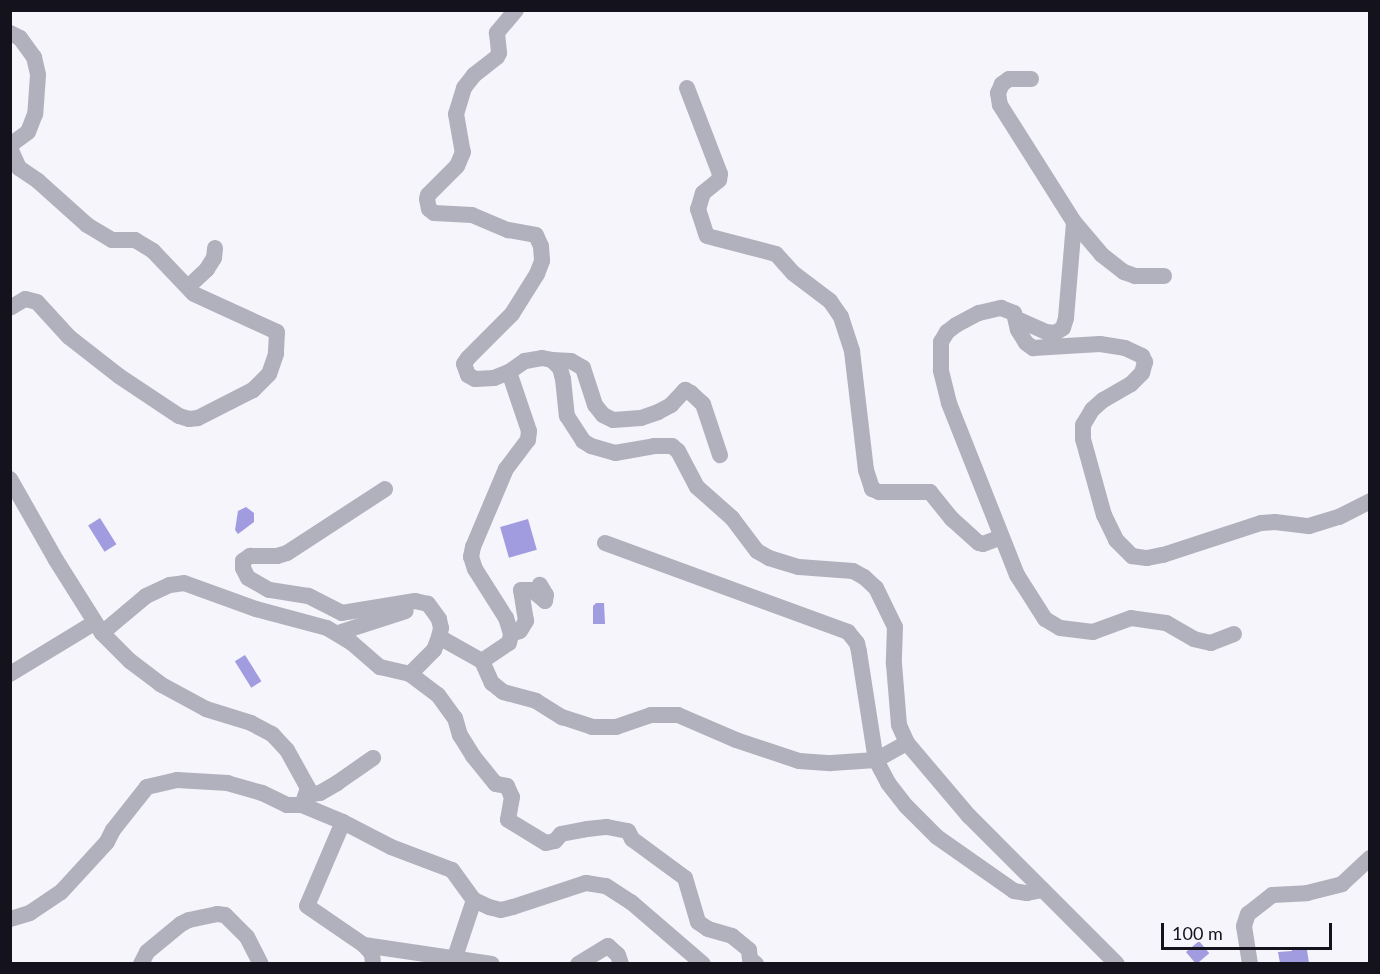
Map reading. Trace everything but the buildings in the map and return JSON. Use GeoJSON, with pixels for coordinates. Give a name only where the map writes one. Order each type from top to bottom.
{"type":"FeatureCollection","features":[{"type":"Feature","properties":{"kind":"street"},"geometry":{"type":"LineString","coordinates":[[516,10],[497,33],[499,51],[497,57],[474,75],[464,88],[456,114],[463,152],[457,166],[428,195],[427,199],[429,209],[434,213],[472,215],[508,231],[536,235],[541,246],[542,261],[537,274],[512,314],[464,364],[468,375],[475,379],[494,378],[534,359],[571,361],[583,369],[595,405],[603,415],[612,420],[641,418],[657,412],[670,405],[685,390],[703,404],[720,455]]}},
{"type":"Feature","properties":{"kind":"street"},"geometry":{"type":"LineString","coordinates":[[10,33],[20,38],[34,57],[38,75],[35,114],[28,132],[10,147],[20,168],[87,225],[112,240],[135,240],[144,245],[206,301],[277,332],[276,354],[269,374],[253,390],[198,418],[179,416],[119,376],[69,337],[37,302],[20,300],[10,308]]}},
{"type":"Feature","properties":{"kind":"street"},"geometry":{"type":"LineString","coordinates":[[1031,80],[1009,79],[1002,84],[998,93],[1000,105],[1074,222],[1102,255],[1124,272],[1135,276],[1164,276]]}},
{"type":"Feature","properties":{"kind":"street"},"geometry":{"type":"LineString","coordinates":[[687,88],[720,174],[719,180],[703,194],[698,209],[707,236],[776,254],[794,273],[830,302],[841,317],[852,351],[866,470],[872,489],[879,492],[930,492],[952,519],[979,543],[983,544],[1001,537]]}},
{"type":"Feature","properties":{"kind":"street"},"geometry":{"type":"LineString","coordinates":[[1074,222],[1066,318],[1063,328],[1055,333],[1046,332],[1017,319],[1010,310],[1000,308],[980,313],[956,325],[941,342],[940,370],[949,404],[1017,574],[1045,619],[1060,628],[1093,632],[1131,618],[1166,623],[1194,639],[1211,643],[1234,634]]}},
{"type":"Feature","properties":{"kind":"street"},"geometry":{"type":"LineString","coordinates":[[188,287],[207,269],[214,258],[215,248]]}},
{"type":"Feature","properties":{"kind":"street"},"geometry":{"type":"LineString","coordinates":[[1017,319],[1018,330],[1026,343],[1033,348],[1100,344],[1125,348],[1142,356],[1145,362],[1142,373],[1131,384],[1103,400],[1092,410],[1083,425],[1083,439],[1102,510],[1116,540],[1132,556],[1147,558],[1163,555],[1261,523],[1275,522],[1309,526],[1339,518],[1370,501]]}},
{"type":"Feature","properties":{"kind":"street"},"geometry":{"type":"LineString","coordinates":[[552,360],[560,368],[563,379],[567,416],[583,441],[591,446],[615,453],[654,446],[672,446],[678,451],[697,487],[732,518],[757,551],[769,558],[799,567],[853,571],[876,588],[895,627],[894,664],[899,725],[907,742],[969,816],[1117,963]]}},
{"type":"Feature","properties":{"kind":"street"},"geometry":{"type":"LineString","coordinates":[[482,661],[503,649],[509,643],[511,634],[506,618],[475,569],[471,557],[472,547],[507,469],[528,440],[529,431],[509,372]]}},
{"type":"Feature","properties":{"kind":"street"},"geometry":{"type":"LineString","coordinates":[[10,479],[98,628],[130,661],[160,684],[206,709],[252,723],[272,734],[300,769],[308,788],[305,800]]}},
{"type":"Feature","properties":{"kind":"street"},"geometry":{"type":"LineString","coordinates":[[385,489],[287,553],[277,556],[250,556],[243,561],[243,568],[248,578],[269,590],[308,596],[342,613],[415,601],[428,604],[439,619],[441,628],[439,637],[434,650],[410,674]]}},
{"type":"Feature","properties":{"kind":"street"},"geometry":{"type":"LineString","coordinates":[[605,543],[848,632],[857,644],[859,652],[876,760],[888,783],[906,806],[937,837],[1016,893],[1043,890]]}},
{"type":"Feature","properties":{"kind":"street"},"geometry":{"type":"LineString","coordinates":[[10,674],[98,628],[146,596],[170,585],[184,583],[256,609],[338,633],[380,667],[410,674],[438,695],[454,718],[460,735],[473,756],[496,784],[507,786],[512,797],[508,820],[546,843],[555,841],[561,834],[586,829],[607,827],[628,831],[632,839],[686,878],[698,922],[708,929],[732,936],[749,950],[750,959],[756,963]]}},
{"type":"Feature","properties":{"kind":"street"},"geometry":{"type":"LineString","coordinates":[[511,634],[520,631],[526,621],[521,590],[532,590],[543,601],[547,600],[540,585]]}},
{"type":"Feature","properties":{"kind":"street"},"geometry":{"type":"LineString","coordinates":[[338,633],[428,604]]}},
{"type":"Feature","properties":{"kind":"street"},"geometry":{"type":"LineString","coordinates":[[439,637],[482,661],[492,682],[503,692],[536,701],[562,717],[592,727],[616,727],[651,715],[678,715],[736,740],[799,761],[831,763],[876,760],[907,742]]}},
{"type":"Feature","properties":{"kind":"street"},"geometry":{"type":"LineString","coordinates":[[10,920],[30,913],[61,892],[94,858],[147,787],[163,782],[228,783],[262,793],[287,805],[320,793],[373,758]]}},
{"type":"Feature","properties":{"kind":"street"},"geometry":{"type":"LineString","coordinates":[[305,800],[391,847],[452,870],[474,900],[501,910],[586,883],[606,886],[631,902],[703,963]]}},
{"type":"Feature","properties":{"kind":"street"},"geometry":{"type":"LineString","coordinates":[[343,822],[307,906],[364,945],[372,954],[373,963]]}},
{"type":"Feature","properties":{"kind":"street"},"geometry":{"type":"LineString","coordinates":[[1250,963],[1244,926],[1248,914],[1272,895],[1307,893],[1342,884],[1370,858]]}},
{"type":"Feature","properties":{"kind":"street"},"geometry":{"type":"LineString","coordinates":[[453,960],[474,900]]}},
{"type":"Feature","properties":{"kind":"street"},"geometry":{"type":"LineString","coordinates":[[141,963],[147,952],[181,924],[217,914],[225,915],[247,937],[261,963]]}},
{"type":"Feature","properties":{"kind":"street"},"geometry":{"type":"LineString","coordinates":[[364,945],[453,960],[492,963]]}},
{"type":"Feature","properties":{"kind":"street"},"geometry":{"type":"LineString","coordinates":[[578,963],[608,946],[618,955],[621,963]]}},
{"type":"Feature","properties":{"kind":"shaded area"},"geometry":{"type":"Polygon","coordinates":[[[246,507],[254,513],[254,522],[238,534],[235,530],[238,511],[246,507]]]}},
{"type":"Feature","properties":{"kind":"shaded area"},"geometry":{"type":"Polygon","coordinates":[[[100,518],[116,544],[105,552],[88,525],[100,518]]]}},
{"type":"Feature","properties":{"kind":"shaded area"},"geometry":{"type":"Polygon","coordinates":[[[528,519],[537,550],[509,558],[500,527],[528,519]]]}},
{"type":"Feature","properties":{"kind":"shaded area"},"geometry":{"type":"Polygon","coordinates":[[[596,603],[604,603],[605,624],[593,624],[593,606],[596,603]]]}},
{"type":"Feature","properties":{"kind":"shaded area"},"geometry":{"type":"Polygon","coordinates":[[[245,655],[261,681],[251,688],[235,661],[245,655]]]}},
{"type":"Feature","properties":{"kind":"shaded area"},"geometry":{"type":"Polygon","coordinates":[[[1199,941],[1209,953],[1196,964],[1186,952],[1199,941]]]}},
{"type":"Feature","properties":{"kind":"shaded area"},"geometry":{"type":"Polygon","coordinates":[[[1292,948],[1307,950],[1309,963],[1280,963],[1278,952],[1292,951],[1292,948]]]}}]}
